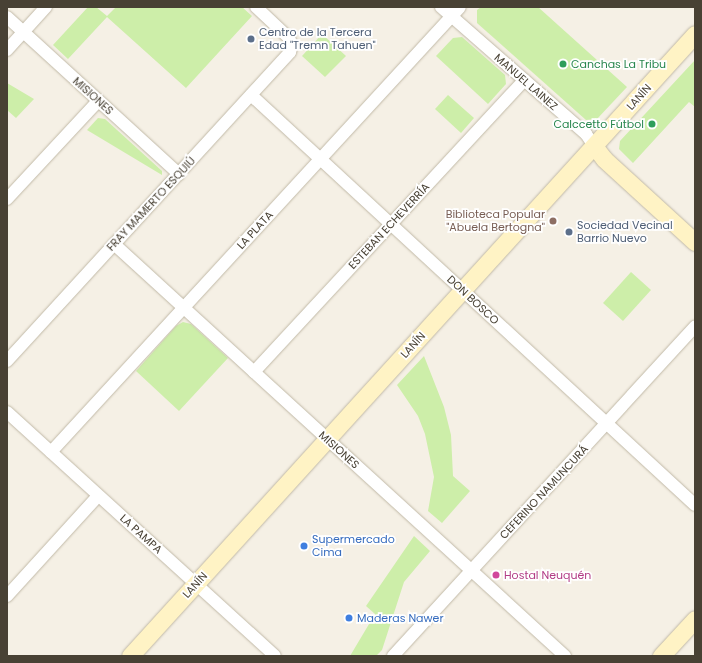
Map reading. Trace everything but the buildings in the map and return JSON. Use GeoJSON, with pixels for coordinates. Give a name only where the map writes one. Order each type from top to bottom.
{"type":"FeatureCollection","features":[{"type":"Feature","properties":{"kind":"street"},"geometry":{"type":"LineString","coordinates":[[7,50],[46,7]]}},
{"type":"Feature","properties":{"kind":"street","name":"FRAY MAMERTO ESQUIÚ"},"geometry":{"type":"LineString","coordinates":[[7,361],[287,56],[292,45],[286,35],[256,7]]}},
{"type":"Feature","properties":{"kind":"street","name":"MANUEL LAINEZ"},"geometry":{"type":"LineString","coordinates":[[441,7],[586,134],[604,159],[695,242]]}},
{"type":"Feature","properties":{"kind":"street","name":"LA PLATA"},"geometry":{"type":"LineString","coordinates":[[50,452],[460,7]]}},
{"type":"Feature","properties":{"kind":"street","name":"MISIONES"},"geometry":{"type":"LineString","coordinates":[[7,17],[179,174]]}},
{"type":"Feature","properties":{"kind":"street","name":"LANÍN"},"geometry":{"type":"LineString","coordinates":[[130,656],[695,34]]}},
{"type":"Feature","properties":{"kind":"street","name":"ESTEBAN ECHEVERRÍA"},"geometry":{"type":"LineString","coordinates":[[254,372],[524,80]]}},
{"type":"Feature","properties":{"kind":"street","name":"DON BOSCO"},"geometry":{"type":"LineString","coordinates":[[251,95],[695,505]]}},
{"type":"Feature","properties":{"kind":"street"},"geometry":{"type":"LineString","coordinates":[[7,199],[98,101]]}},
{"type":"Feature","properties":{"kind":"street","name":"MISIONES"},"geometry":{"type":"LineString","coordinates":[[114,244],[565,656]]}},
{"type":"Feature","properties":{"kind":"street","name":"CEFERINO NAMUNCURÁ"},"geometry":{"type":"LineString","coordinates":[[393,656],[695,328]]}},
{"type":"Feature","properties":{"kind":"street","name":"LA PAMPA"},"geometry":{"type":"LineString","coordinates":[[7,412],[272,655]]}},
{"type":"Feature","properties":{"kind":"street"},"geometry":{"type":"LineString","coordinates":[[7,596],[98,496]]}},
{"type":"Feature","properties":{"kind":"street"},"geometry":{"type":"LineString","coordinates":[[661,656],[695,619]]}},
{"type":"Feature","properties":{"kind":"green space"},"geometry":{"type":"Polygon","coordinates":[[[88,7],[96,7],[107,16],[116,7],[242,7],[252,16],[186,88],[107,17],[68,59],[53,45],[88,7]]]}},
{"type":"Feature","properties":{"kind":"green space","name":"Canchas La Tribu"},"geometry":{"type":"Polygon","coordinates":[[[481,7],[538,7],[627,87],[597,119],[586,120],[477,23],[477,10],[481,7]]]}},
{"type":"Feature","properties":{"kind":"green space"},"geometry":{"type":"Polygon","coordinates":[[[322,34],[346,56],[325,77],[302,56],[322,34]]]}},
{"type":"Feature","properties":{"kind":"green space"},"geometry":{"type":"Polygon","coordinates":[[[462,37],[505,75],[506,84],[488,104],[436,56],[453,38],[462,37]]]}},
{"type":"Feature","properties":{"kind":"green space","name":"Calccetto Fútbol"},"geometry":{"type":"Polygon","coordinates":[[[695,60],[695,107],[689,102],[633,163],[619,149],[620,141],[695,60]]]}},
{"type":"Feature","properties":{"kind":"green space"},"geometry":{"type":"Polygon","coordinates":[[[7,83],[34,99],[16,118],[7,110],[7,83]]]}},
{"type":"Feature","properties":{"kind":"green space"},"geometry":{"type":"Polygon","coordinates":[[[448,95],[474,118],[461,133],[435,109],[448,95]]]}},
{"type":"Feature","properties":{"kind":"green space"},"geometry":{"type":"Polygon","coordinates":[[[98,118],[105,119],[162,171],[162,175],[87,130],[98,118]]]}},
{"type":"Feature","properties":{"kind":"green space"},"geometry":{"type":"Polygon","coordinates":[[[631,272],[651,290],[623,321],[603,303],[631,272]]]}},
{"type":"Feature","properties":{"kind":"green space"},"geometry":{"type":"Polygon","coordinates":[[[183,322],[191,324],[228,358],[179,411],[136,371],[176,326],[183,322]]]}},
{"type":"Feature","properties":{"kind":"green space"},"geometry":{"type":"Polygon","coordinates":[[[424,356],[444,407],[451,435],[453,476],[470,491],[442,523],[428,511],[434,477],[425,434],[418,416],[397,385],[424,356]]]}},
{"type":"Feature","properties":{"kind":"green space"},"geometry":{"type":"Polygon","coordinates":[[[414,536],[430,551],[404,582],[382,650],[376,656],[350,656],[375,614],[366,606],[414,536]]]}},
{"type":"Feature","properties":{"kind":"place","name":"Centro de la Tercera Edad \"Tremn Tahuen\""},"geometry":{"type":"Point","coordinates":[251,39]}},
{"type":"Feature","properties":{"kind":"place","name":"Canchas La Tribu"},"geometry":{"type":"Point","coordinates":[563,64]}},
{"type":"Feature","properties":{"kind":"place","name":"Calccetto Fútbol"},"geometry":{"type":"Point","coordinates":[652,124]}},
{"type":"Feature","properties":{"kind":"place","name":"Biblioteca Popular \"Abuela Bertogna\""},"geometry":{"type":"Point","coordinates":[553,221]}},
{"type":"Feature","properties":{"kind":"place","name":"Sociedad Vecinal Barrio Nuevo"},"geometry":{"type":"Point","coordinates":[569,232]}},
{"type":"Feature","properties":{"kind":"place","name":"Supermercado Cima"},"geometry":{"type":"Point","coordinates":[304,546]}},
{"type":"Feature","properties":{"kind":"place","name":"Hostal Neuquén"},"geometry":{"type":"Point","coordinates":[496,575]}},
{"type":"Feature","properties":{"kind":"place","name":"Maderas Nawer"},"geometry":{"type":"Point","coordinates":[349,618]}}]}
